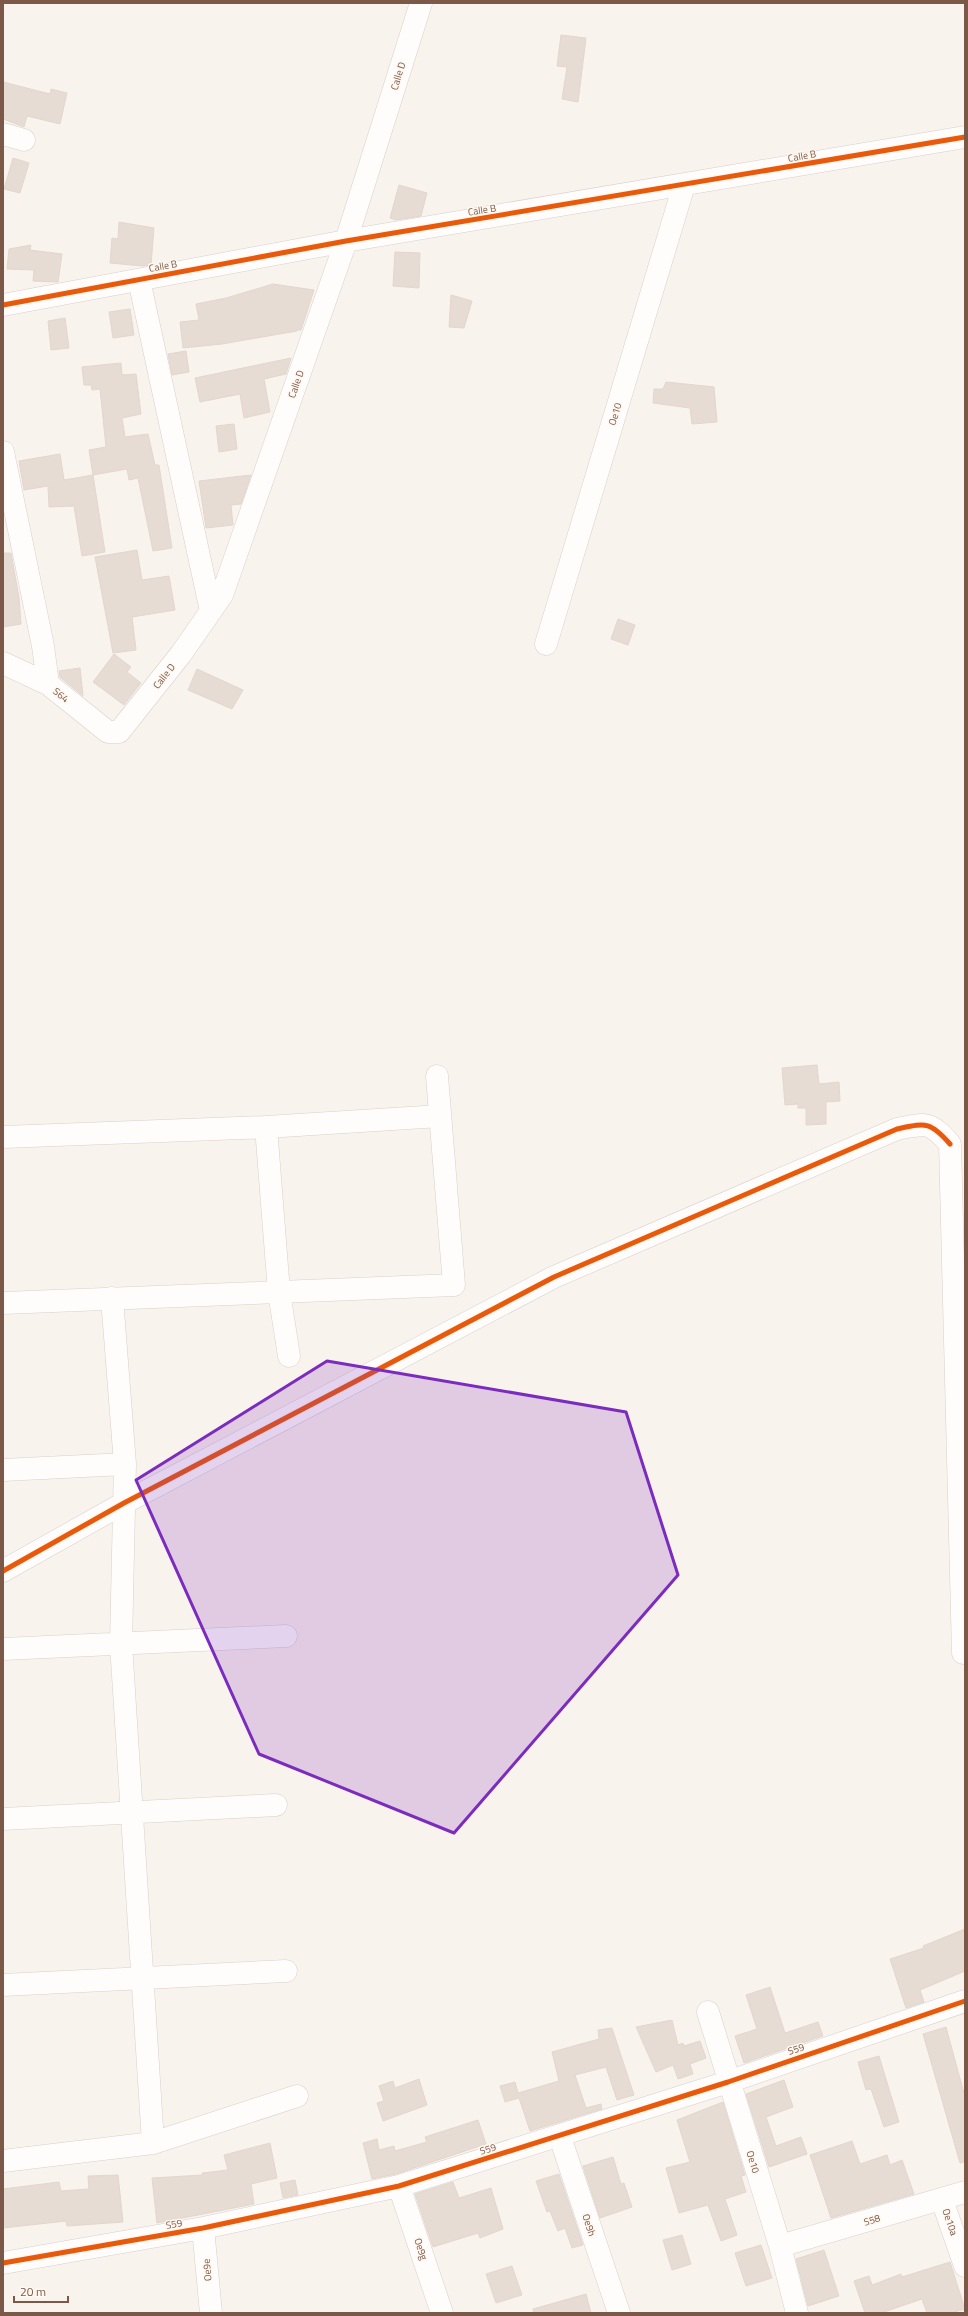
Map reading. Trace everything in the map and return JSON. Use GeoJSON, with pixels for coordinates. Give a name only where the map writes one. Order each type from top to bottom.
{"type":"FeatureCollection","features":[{"type":"Feature","properties":{"kind":"street","name":"Calle D"},"geometry":{"type":"LineString","coordinates":[[114,733],[123,729],[181,654],[222,595],[346,241],[421,3]]}},
{"type":"Feature","properties":{"kind":"street"},"geometry":{"type":"LineString","coordinates":[[3,134],[24,140]]}},
{"type":"Feature","properties":{"kind":"street","name":"Calle B"},"geometry":{"type":"LineString","coordinates":[[3,305],[346,241],[965,137]]}},
{"type":"Feature","properties":{"kind":"street","name":"Oe10"},"geometry":{"type":"LineString","coordinates":[[546,644],[684,185]]}},
{"type":"Feature","properties":{"kind":"street"},"geometry":{"type":"LineString","coordinates":[[138,280],[211,611]]}},
{"type":"Feature","properties":{"kind":"street"},"geometry":{"type":"LineString","coordinates":[[3,452],[43,646],[48,684]]}},
{"type":"Feature","properties":{"kind":"street","name":"S64"},"geometry":{"type":"LineString","coordinates":[[3,663],[48,684],[108,732],[114,733]]}},
{"type":"Feature","properties":{"kind":"street"},"geometry":{"type":"LineString","coordinates":[[3,1303],[454,1286],[437,1076]]}},
{"type":"Feature","properties":{"kind":"street"},"geometry":{"type":"LineString","coordinates":[[3,1137],[266,1127],[440,1116]]}},
{"type":"Feature","properties":{"kind":"street"},"geometry":{"type":"LineString","coordinates":[[3,1571],[124,1502],[554,1277],[897,1129],[923,1124],[937,1128],[950,1144],[963,1653]]}},
{"type":"Feature","properties":{"kind":"street"},"geometry":{"type":"LineString","coordinates":[[266,1127],[279,1292],[289,1356]]}},
{"type":"Feature","properties":{"kind":"street"},"geometry":{"type":"LineString","coordinates":[[112,1298],[125,1464],[121,1644],[153,2143]]}},
{"type":"Feature","properties":{"kind":"street"},"geometry":{"type":"LineString","coordinates":[[3,1470],[125,1464]]}},
{"type":"Feature","properties":{"kind":"street"},"geometry":{"type":"LineString","coordinates":[[3,1649],[286,1636]]}},
{"type":"Feature","properties":{"kind":"street"},"geometry":{"type":"LineString","coordinates":[[3,1820],[276,1805]]}},
{"type":"Feature","properties":{"kind":"street"},"geometry":{"type":"LineString","coordinates":[[3,1985],[286,1970]]}},
{"type":"Feature","properties":{"kind":"street","name":"S59"},"geometry":{"type":"LineString","coordinates":[[3,2263],[203,2228],[400,2186],[560,2137],[728,2082],[965,2001]]}},
{"type":"Feature","properties":{"kind":"street","name":"Oe10"},"geometry":{"type":"LineString","coordinates":[[708,2012],[728,2082],[780,2246],[797,2313]]}},
{"type":"Feature","properties":{"kind":"street"},"geometry":{"type":"LineString","coordinates":[[3,2161],[153,2143],[297,2096]]}},
{"type":"Feature","properties":{"kind":"street","name":"Oe9h"},"geometry":{"type":"LineString","coordinates":[[560,2137],[619,2313]]}},
{"type":"Feature","properties":{"kind":"street","name":"Oe9g"},"geometry":{"type":"LineString","coordinates":[[400,2186],[442,2313]]}},
{"type":"Feature","properties":{"kind":"street","name":"S58"},"geometry":{"type":"LineString","coordinates":[[780,2246],[942,2200],[965,2192]]}},
{"type":"Feature","properties":{"kind":"street","name":"Oe10a"},"geometry":{"type":"LineString","coordinates":[[942,2200],[965,2266]]}},
{"type":"Feature","properties":{"kind":"street","name":"Oe9e"},"geometry":{"type":"LineString","coordinates":[[203,2228],[211,2313]]}},
{"type":"Feature","properties":{"kind":"highlighted area"},"geometry":{"type":"Polygon","coordinates":[[[327,1361],[626,1412],[678,1575],[454,1833],[259,1754],[136,1480],[327,1361]]]}},
{"type":"Feature","properties":{"kind":"building"},"geometry":{"type":"Polygon","coordinates":[[[561,35],[586,38],[578,102],[562,99],[567,67],[557,66],[561,35]]]}},
{"type":"Feature","properties":{"kind":"building"},"geometry":{"type":"Polygon","coordinates":[[[3,82],[50,94],[51,89],[67,93],[60,124],[27,116],[24,127],[3,119],[3,82]]]}},
{"type":"Feature","properties":{"kind":"building"},"geometry":{"type":"Polygon","coordinates":[[[13,158],[29,163],[20,193],[4,189],[13,158]]]}},
{"type":"Feature","properties":{"kind":"building"},"geometry":{"type":"Polygon","coordinates":[[[399,185],[427,193],[421,216],[396,220],[390,218],[399,185]]]}},
{"type":"Feature","properties":{"kind":"building"},"geometry":{"type":"Polygon","coordinates":[[[119,222],[154,228],[151,265],[143,266],[110,263],[112,238],[118,239],[119,222]]]}},
{"type":"Feature","properties":{"kind":"building"},"geometry":{"type":"Polygon","coordinates":[[[31,245],[30,250],[62,254],[58,282],[33,281],[34,270],[7,269],[9,249],[31,245]]]}},
{"type":"Feature","properties":{"kind":"building"},"geometry":{"type":"Polygon","coordinates":[[[395,252],[420,253],[419,288],[393,286],[395,252]]]}},
{"type":"Feature","properties":{"kind":"building"},"geometry":{"type":"Polygon","coordinates":[[[273,284],[314,290],[301,330],[222,344],[183,348],[180,322],[199,320],[196,304],[226,298],[273,284]]]}},
{"type":"Feature","properties":{"kind":"building"},"geometry":{"type":"Polygon","coordinates":[[[451,295],[472,301],[464,328],[449,327],[451,295]]]}},
{"type":"Feature","properties":{"kind":"building"},"geometry":{"type":"Polygon","coordinates":[[[130,309],[134,335],[113,338],[109,312],[130,309]]]}},
{"type":"Feature","properties":{"kind":"building"},"geometry":{"type":"Polygon","coordinates":[[[65,318],[69,348],[51,350],[48,321],[65,318]]]}},
{"type":"Feature","properties":{"kind":"building"},"geometry":{"type":"Polygon","coordinates":[[[186,351],[189,372],[172,375],[168,354],[186,351]]]}},
{"type":"Feature","properties":{"kind":"building"},"geometry":{"type":"Polygon","coordinates":[[[291,358],[286,374],[264,379],[270,412],[244,418],[240,394],[200,402],[195,378],[291,358]]]}},
{"type":"Feature","properties":{"kind":"building"},"geometry":{"type":"Polygon","coordinates":[[[121,363],[122,375],[136,374],[141,414],[122,418],[125,437],[148,434],[155,465],[159,465],[172,548],[153,551],[138,478],[129,480],[127,469],[93,475],[89,450],[106,447],[100,389],[92,390],[91,385],[84,385],[82,367],[121,363]]]}},
{"type":"Feature","properties":{"kind":"building"},"geometry":{"type":"Polygon","coordinates":[[[666,382],[714,387],[717,422],[692,424],[690,408],[653,403],[654,389],[663,389],[666,382]]]}},
{"type":"Feature","properties":{"kind":"building"},"geometry":{"type":"Polygon","coordinates":[[[234,424],[237,449],[219,452],[216,426],[234,424]]]}},
{"type":"Feature","properties":{"kind":"building"},"geometry":{"type":"Polygon","coordinates":[[[60,454],[64,480],[93,475],[105,552],[82,556],[74,506],[49,507],[48,486],[24,490],[19,461],[60,454]]]}},
{"type":"Feature","properties":{"kind":"building"},"geometry":{"type":"Polygon","coordinates":[[[251,475],[241,504],[231,505],[233,525],[206,528],[199,481],[251,475]]]}},
{"type":"Feature","properties":{"kind":"building"},"geometry":{"type":"Polygon","coordinates":[[[137,550],[142,580],[169,576],[175,610],[132,617],[136,650],[113,653],[95,557],[137,550]]]}},
{"type":"Feature","properties":{"kind":"building"},"geometry":{"type":"Polygon","coordinates":[[[3,553],[11,553],[19,598],[21,624],[3,627],[3,553]]]}},
{"type":"Feature","properties":{"kind":"building"},"geometry":{"type":"Polygon","coordinates":[[[618,619],[635,625],[628,645],[611,639],[618,619]]]}},
{"type":"Feature","properties":{"kind":"building"},"geometry":{"type":"Polygon","coordinates":[[[114,654],[131,667],[127,672],[141,683],[124,705],[93,682],[114,654]]]}},
{"type":"Feature","properties":{"kind":"building"},"geometry":{"type":"Polygon","coordinates":[[[80,668],[83,696],[60,677],[59,671],[80,668]]]}},
{"type":"Feature","properties":{"kind":"building"},"geometry":{"type":"Polygon","coordinates":[[[197,669],[243,690],[232,709],[188,690],[197,669]]]}},
{"type":"Feature","properties":{"kind":"building"},"geometry":{"type":"Polygon","coordinates":[[[817,1065],[819,1084],[839,1082],[840,1101],[826,1102],[826,1124],[806,1125],[806,1108],[798,1108],[798,1104],[785,1105],[782,1068],[817,1065]]]}},
{"type":"Feature","properties":{"kind":"building"},"geometry":{"type":"Polygon","coordinates":[[[965,1929],[965,1971],[920,1990],[924,2002],[906,2008],[890,1959],[924,1948],[923,1946],[965,1929]]]}},
{"type":"Feature","properties":{"kind":"building"},"geometry":{"type":"Polygon","coordinates":[[[770,1987],[785,2033],[818,2022],[823,2036],[744,2063],[735,2036],[757,2029],[746,1995],[770,1987]]]}},
{"type":"Feature","properties":{"kind":"building"},"geometry":{"type":"Polygon","coordinates":[[[672,2020],[678,2045],[683,2043],[684,2046],[700,2041],[706,2058],[690,2064],[693,2074],[678,2079],[673,2065],[656,2072],[636,2027],[672,2020]]]}},
{"type":"Feature","properties":{"kind":"building"},"geometry":{"type":"Polygon","coordinates":[[[946,2027],[965,2097],[965,2162],[960,2163],[923,2034],[946,2027]]]}},
{"type":"Feature","properties":{"kind":"building"},"geometry":{"type":"Polygon","coordinates":[[[612,2028],[634,2095],[617,2100],[606,2067],[575,2075],[586,2108],[601,2104],[602,2109],[530,2131],[519,2098],[505,2102],[500,2086],[515,2082],[518,2093],[559,2081],[552,2052],[599,2039],[598,2030],[612,2028]]]}},
{"type":"Feature","properties":{"kind":"building"},"geometry":{"type":"Polygon","coordinates":[[[879,2056],[899,2122],[884,2127],[871,2089],[866,2090],[858,2062],[879,2056]]]}},
{"type":"Feature","properties":{"kind":"building"},"geometry":{"type":"Polygon","coordinates":[[[419,2079],[427,2105],[383,2121],[377,2103],[384,2101],[379,2086],[393,2081],[395,2088],[419,2079]]]}},
{"type":"Feature","properties":{"kind":"building"},"geometry":{"type":"Polygon","coordinates":[[[784,2080],[793,2107],[766,2117],[776,2146],[801,2137],[807,2154],[769,2167],[746,2094],[784,2080]]]}},
{"type":"Feature","properties":{"kind":"building"},"geometry":{"type":"Polygon","coordinates":[[[723,2102],[745,2175],[741,2176],[746,2192],[725,2199],[737,2235],[721,2241],[708,2205],[679,2213],[666,2168],[690,2162],[677,2120],[723,2102]]]}},
{"type":"Feature","properties":{"kind":"building"},"geometry":{"type":"Polygon","coordinates":[[[478,2120],[486,2144],[396,2174],[372,2179],[363,2143],[377,2139],[379,2150],[394,2146],[395,2151],[427,2142],[425,2137],[478,2120]]]}},
{"type":"Feature","properties":{"kind":"building"},"geometry":{"type":"Polygon","coordinates":[[[852,2141],[860,2164],[887,2155],[890,2165],[902,2160],[914,2194],[831,2218],[810,2155],[852,2141]]]}},
{"type":"Feature","properties":{"kind":"building"},"geometry":{"type":"Polygon","coordinates":[[[270,2143],[277,2178],[251,2184],[254,2204],[157,2223],[152,2178],[203,2175],[202,2173],[228,2170],[224,2155],[270,2143]]]}},
{"type":"Feature","properties":{"kind":"building"},"geometry":{"type":"Polygon","coordinates":[[[613,2157],[621,2184],[624,2183],[632,2207],[600,2218],[583,2166],[613,2157]]]}},
{"type":"Feature","properties":{"kind":"building"},"geometry":{"type":"Polygon","coordinates":[[[559,2174],[583,2245],[572,2248],[565,2228],[558,2231],[550,2211],[547,2212],[536,2181],[559,2174]]]}},
{"type":"Feature","properties":{"kind":"building"},"geometry":{"type":"Polygon","coordinates":[[[118,2175],[123,2222],[67,2226],[66,2221],[3,2228],[3,2189],[59,2182],[61,2191],[89,2189],[88,2176],[118,2175]]]}},
{"type":"Feature","properties":{"kind":"building"},"geometry":{"type":"Polygon","coordinates":[[[295,2180],[298,2195],[283,2198],[280,2183],[295,2180]]]}},
{"type":"Feature","properties":{"kind":"building"},"geometry":{"type":"Polygon","coordinates":[[[453,2182],[459,2198],[491,2188],[503,2229],[480,2238],[478,2233],[433,2247],[415,2194],[453,2182]]]}},
{"type":"Feature","properties":{"kind":"building"},"geometry":{"type":"Polygon","coordinates":[[[682,2235],[691,2264],[672,2270],[663,2240],[682,2235]]]}},
{"type":"Feature","properties":{"kind":"building"},"geometry":{"type":"Polygon","coordinates":[[[761,2245],[772,2278],[746,2286],[735,2253],[761,2245]]]}},
{"type":"Feature","properties":{"kind":"building"},"geometry":{"type":"Polygon","coordinates":[[[824,2250],[839,2296],[808,2306],[796,2259],[824,2250]]]}},
{"type":"Feature","properties":{"kind":"building"},"geometry":{"type":"Polygon","coordinates":[[[950,2262],[965,2309],[951,2313],[927,2313],[922,2299],[881,2313],[865,2313],[854,2281],[869,2276],[872,2285],[901,2274],[902,2277],[950,2262]]]}},
{"type":"Feature","properties":{"kind":"building"},"geometry":{"type":"Polygon","coordinates":[[[512,2266],[522,2295],[496,2303],[486,2274],[512,2266]]]}},
{"type":"Feature","properties":{"kind":"building"},"geometry":{"type":"Polygon","coordinates":[[[586,2294],[591,2313],[534,2313],[533,2309],[586,2294]]]}},
{"type":"Feature","properties":{"kind":"cycle path"},"geometry":{"type":"LineString","coordinates":[[3,305],[346,241],[965,137]]}},
{"type":"Feature","properties":{"kind":"cycle path"},"geometry":{"type":"LineString","coordinates":[[3,1571],[124,1503],[554,1277],[897,1129],[921,1125],[927,1126],[937,1131],[950,1144]]}},
{"type":"Feature","properties":{"kind":"cycle path"},"geometry":{"type":"LineString","coordinates":[[3,2263],[203,2228],[399,2186],[728,2082],[965,2001]]}}]}
